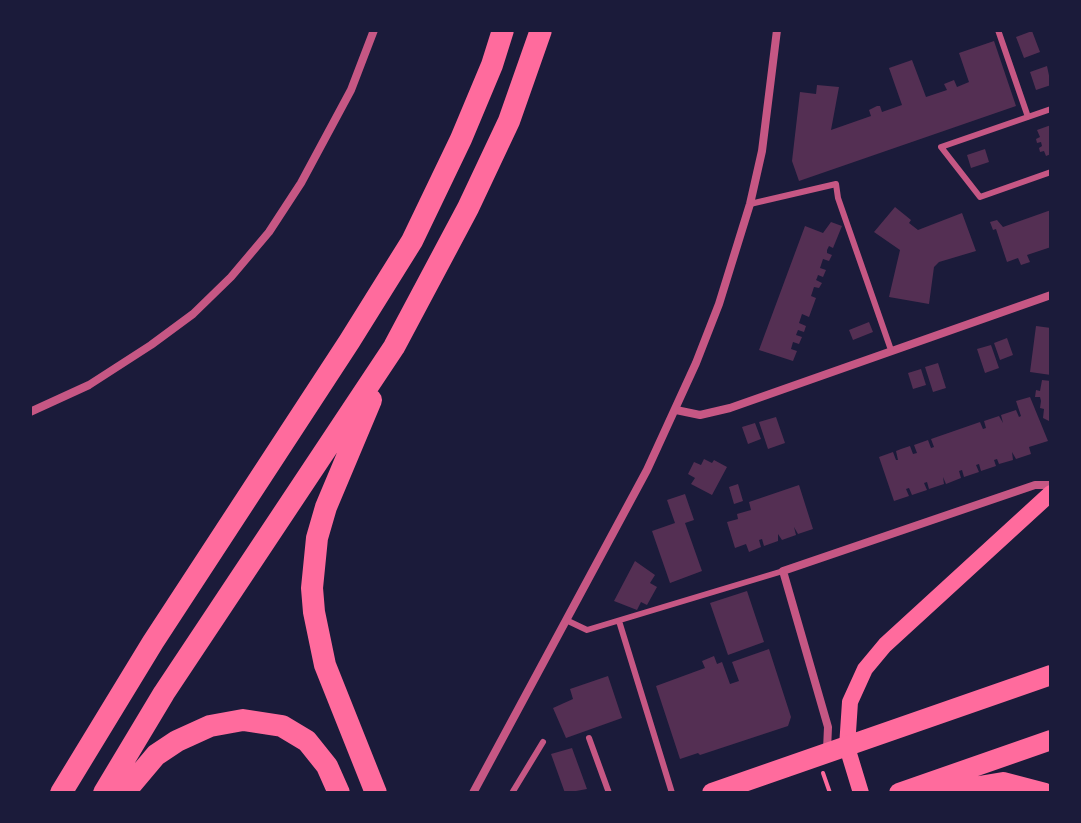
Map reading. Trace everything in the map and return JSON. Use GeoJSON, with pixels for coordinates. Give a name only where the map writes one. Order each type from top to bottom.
{"type":"FeatureCollection","features":[{"type":"Feature","properties":{"kind":"highway"},"geometry":{"type":"LineString","coordinates":[[61,793],[153,642],[412,241],[461,139],[503,30]]}},
{"type":"Feature","properties":{"kind":"highway"},"geometry":{"type":"LineString","coordinates":[[376,793],[325,665],[314,612],[313,571],[317,538],[329,499],[394,347],[461,222],[509,121],[541,30]]}},
{"type":"Feature","properties":{"kind":"highway"},"geometry":{"type":"LineString","coordinates":[[104,793],[164,693],[394,347]]}},
{"type":"Feature","properties":{"kind":"highway"},"geometry":{"type":"LineString","coordinates":[[712,793],[832,757],[1051,675]]}},
{"type":"Feature","properties":{"kind":"highway"},"geometry":{"type":"LineString","coordinates":[[124,793],[156,755],[177,741],[210,726],[243,720],[282,726],[307,741],[327,766],[339,793]]}},
{"type":"Feature","properties":{"kind":"highway"},"geometry":{"type":"LineString","coordinates":[[899,793],[1051,740]]}},
{"type":"Feature","properties":{"kind":"highway"},"geometry":{"type":"LineString","coordinates":[[937,793],[1003,782],[1045,793]]}},
{"type":"Feature","properties":{"kind":"main road"},"geometry":{"type":"LineString","coordinates":[[861,793],[832,757],[857,683],[874,657],[1051,493]]}},
{"type":"Feature","properties":{"kind":"street"},"geometry":{"type":"LineString","coordinates":[[30,412],[89,385],[151,345],[193,314],[231,277],[269,232],[301,183],[351,90],[374,30]]}},
{"type":"Feature","properties":{"kind":"street"},"geometry":{"type":"LineString","coordinates":[[476,792],[647,470],[676,410],[719,304],[750,204],[764,139],[777,30]]}},
{"type":"Feature","properties":{"kind":"street"},"geometry":{"type":"LineString","coordinates":[[676,410],[700,415],[730,408],[1051,295]]}},
{"type":"Feature","properties":{"kind":"street"},"geometry":{"type":"LineString","coordinates":[[832,757],[828,727],[783,571],[1035,485],[1051,485]]}},
{"type":"Feature","properties":{"kind":"lane"},"geometry":{"type":"LineString","coordinates":[[998,30],[1028,117]]}},
{"type":"Feature","properties":{"kind":"lane"},"geometry":{"type":"LineString","coordinates":[[1051,109],[941,147],[980,197],[1051,172]]}},
{"type":"Feature","properties":{"kind":"lane"},"geometry":{"type":"LineString","coordinates":[[750,204],[836,184],[838,198],[891,350]]}},
{"type":"Feature","properties":{"kind":"lane"},"geometry":{"type":"LineString","coordinates":[[566,620],[587,630],[783,571]]}},
{"type":"Feature","properties":{"kind":"lane"},"geometry":{"type":"LineString","coordinates":[[619,621],[672,793]]}},
{"type":"Feature","properties":{"kind":"lane"},"geometry":{"type":"LineString","coordinates":[[589,738],[609,793]]}},
{"type":"Feature","properties":{"kind":"lane"},"geometry":{"type":"LineString","coordinates":[[512,793],[543,742]]}},
{"type":"Feature","properties":{"kind":"path"},"geometry":{"type":"LineString","coordinates":[[830,793],[832,757]]}},
{"type":"Feature","properties":{"kind":"building"},"geometry":{"type":"Polygon","coordinates":[[[1032,31],[1040,52],[1024,58],[1016,37],[1032,31]]]}},
{"type":"Feature","properties":{"kind":"building"},"geometry":{"type":"Polygon","coordinates":[[[994,41],[1016,106],[799,181],[792,161],[800,92],[816,94],[817,85],[839,87],[831,130],[871,116],[869,110],[877,106],[882,112],[902,105],[889,68],[912,60],[926,97],[947,90],[944,84],[954,80],[957,87],[969,82],[959,53],[994,41]]]}},
{"type":"Feature","properties":{"kind":"building"},"geometry":{"type":"Polygon","coordinates":[[[1047,66],[1051,85],[1036,90],[1030,72],[1047,66]]]}},
{"type":"Feature","properties":{"kind":"building"},"geometry":{"type":"Polygon","coordinates":[[[1051,125],[1051,154],[1046,156],[1044,151],[1040,152],[1042,146],[1041,142],[1037,143],[1036,139],[1040,137],[1037,130],[1051,125]]]}},
{"type":"Feature","properties":{"kind":"building"},"geometry":{"type":"Polygon","coordinates":[[[985,149],[989,162],[971,168],[967,155],[985,149]]]}},
{"type":"Feature","properties":{"kind":"building"},"geometry":{"type":"Polygon","coordinates":[[[895,207],[918,230],[962,213],[976,251],[939,262],[934,267],[929,304],[889,297],[900,250],[874,232],[895,207]]]}},
{"type":"Feature","properties":{"kind":"building"},"geometry":{"type":"Polygon","coordinates":[[[1051,210],[1051,247],[1027,255],[1030,262],[1021,265],[1018,258],[1007,262],[996,229],[993,230],[990,222],[997,220],[1003,227],[1051,210]]]}},
{"type":"Feature","properties":{"kind":"building"},"geometry":{"type":"Polygon","coordinates":[[[831,222],[842,226],[833,248],[829,246],[827,250],[832,255],[829,261],[823,259],[820,268],[826,270],[823,277],[818,275],[816,280],[822,283],[819,288],[814,287],[811,296],[816,298],[809,317],[802,314],[799,323],[806,326],[804,332],[798,330],[796,335],[802,337],[799,344],[793,342],[791,349],[797,351],[793,361],[759,350],[805,226],[823,233],[831,222]]]}},
{"type":"Feature","properties":{"kind":"building"},"geometry":{"type":"Polygon","coordinates":[[[869,322],[873,332],[853,340],[849,330],[869,322]]]}},
{"type":"Feature","properties":{"kind":"building"},"geometry":{"type":"Polygon","coordinates":[[[1036,326],[1051,328],[1051,375],[1030,372],[1036,326]]]}},
{"type":"Feature","properties":{"kind":"building"},"geometry":{"type":"Polygon","coordinates":[[[1007,338],[1013,355],[1000,360],[994,343],[1007,338]]]}},
{"type":"Feature","properties":{"kind":"building"},"geometry":{"type":"Polygon","coordinates":[[[991,345],[999,368],[985,373],[977,349],[991,345]]]}},
{"type":"Feature","properties":{"kind":"building"},"geometry":{"type":"Polygon","coordinates":[[[938,363],[946,388],[933,392],[925,367],[938,363]]]}},
{"type":"Feature","properties":{"kind":"building"},"geometry":{"type":"Polygon","coordinates":[[[921,369],[926,385],[913,389],[908,373],[921,369]]]}},
{"type":"Feature","properties":{"kind":"building"},"geometry":{"type":"Polygon","coordinates":[[[1042,380],[1051,381],[1051,422],[1043,418],[1040,397],[1035,397],[1042,380]]]}},
{"type":"Feature","properties":{"kind":"building"},"geometry":{"type":"Polygon","coordinates":[[[1030,397],[1048,441],[1029,447],[1031,454],[1016,459],[1012,452],[1013,460],[999,464],[997,459],[994,460],[996,466],[981,471],[979,464],[976,465],[979,472],[964,477],[962,470],[959,471],[961,478],[946,484],[943,477],[944,484],[929,489],[927,482],[924,483],[927,490],[912,495],[909,488],[906,489],[909,496],[894,501],[879,457],[893,452],[898,460],[896,451],[901,449],[910,446],[913,454],[917,453],[914,445],[928,440],[931,448],[934,447],[931,439],[980,422],[983,429],[986,428],[984,421],[999,416],[1003,423],[1001,415],[1016,410],[1019,417],[1016,401],[1030,397]]]}},
{"type":"Feature","properties":{"kind":"building"},"geometry":{"type":"Polygon","coordinates":[[[776,417],[785,443],[768,449],[759,422],[776,417]]]}},
{"type":"Feature","properties":{"kind":"building"},"geometry":{"type":"Polygon","coordinates":[[[755,423],[761,439],[748,444],[742,427],[755,423]]]}},
{"type":"Feature","properties":{"kind":"building"},"geometry":{"type":"Polygon","coordinates":[[[704,459],[727,467],[712,495],[691,484],[695,478],[688,474],[694,462],[701,465],[704,459]]]}},
{"type":"Feature","properties":{"kind":"building"},"geometry":{"type":"Polygon","coordinates":[[[738,484],[743,501],[734,504],[729,487],[738,484]]]}},
{"type":"Feature","properties":{"kind":"building"},"geometry":{"type":"Polygon","coordinates":[[[799,485],[813,529],[798,534],[794,527],[796,535],[782,540],[778,534],[778,541],[764,546],[762,539],[759,540],[761,547],[749,552],[746,544],[735,548],[727,522],[738,519],[737,514],[751,510],[749,502],[799,485]]]}},
{"type":"Feature","properties":{"kind":"building"},"geometry":{"type":"Polygon","coordinates":[[[685,494],[694,520],[685,523],[702,571],[670,583],[652,531],[675,523],[667,500],[685,494]]]}},
{"type":"Feature","properties":{"kind":"building"},"geometry":{"type":"Polygon","coordinates":[[[635,561],[655,575],[650,583],[657,587],[647,605],[641,602],[637,610],[614,601],[635,561]]]}},
{"type":"Feature","properties":{"kind":"building"},"geometry":{"type":"Polygon","coordinates":[[[747,591],[764,642],[728,655],[710,603],[747,591]]]}},
{"type":"Feature","properties":{"kind":"building"},"geometry":{"type":"Polygon","coordinates":[[[769,649],[791,717],[788,726],[680,759],[656,686],[705,668],[702,661],[714,656],[717,664],[722,662],[730,684],[739,681],[732,662],[769,649]]]}},
{"type":"Feature","properties":{"kind":"building"},"geometry":{"type":"Polygon","coordinates":[[[608,676],[622,718],[566,738],[553,708],[573,699],[570,689],[608,676]]]}},
{"type":"Feature","properties":{"kind":"building"},"geometry":{"type":"Polygon","coordinates":[[[572,748],[587,789],[565,793],[551,754],[572,748]]]}}]}
